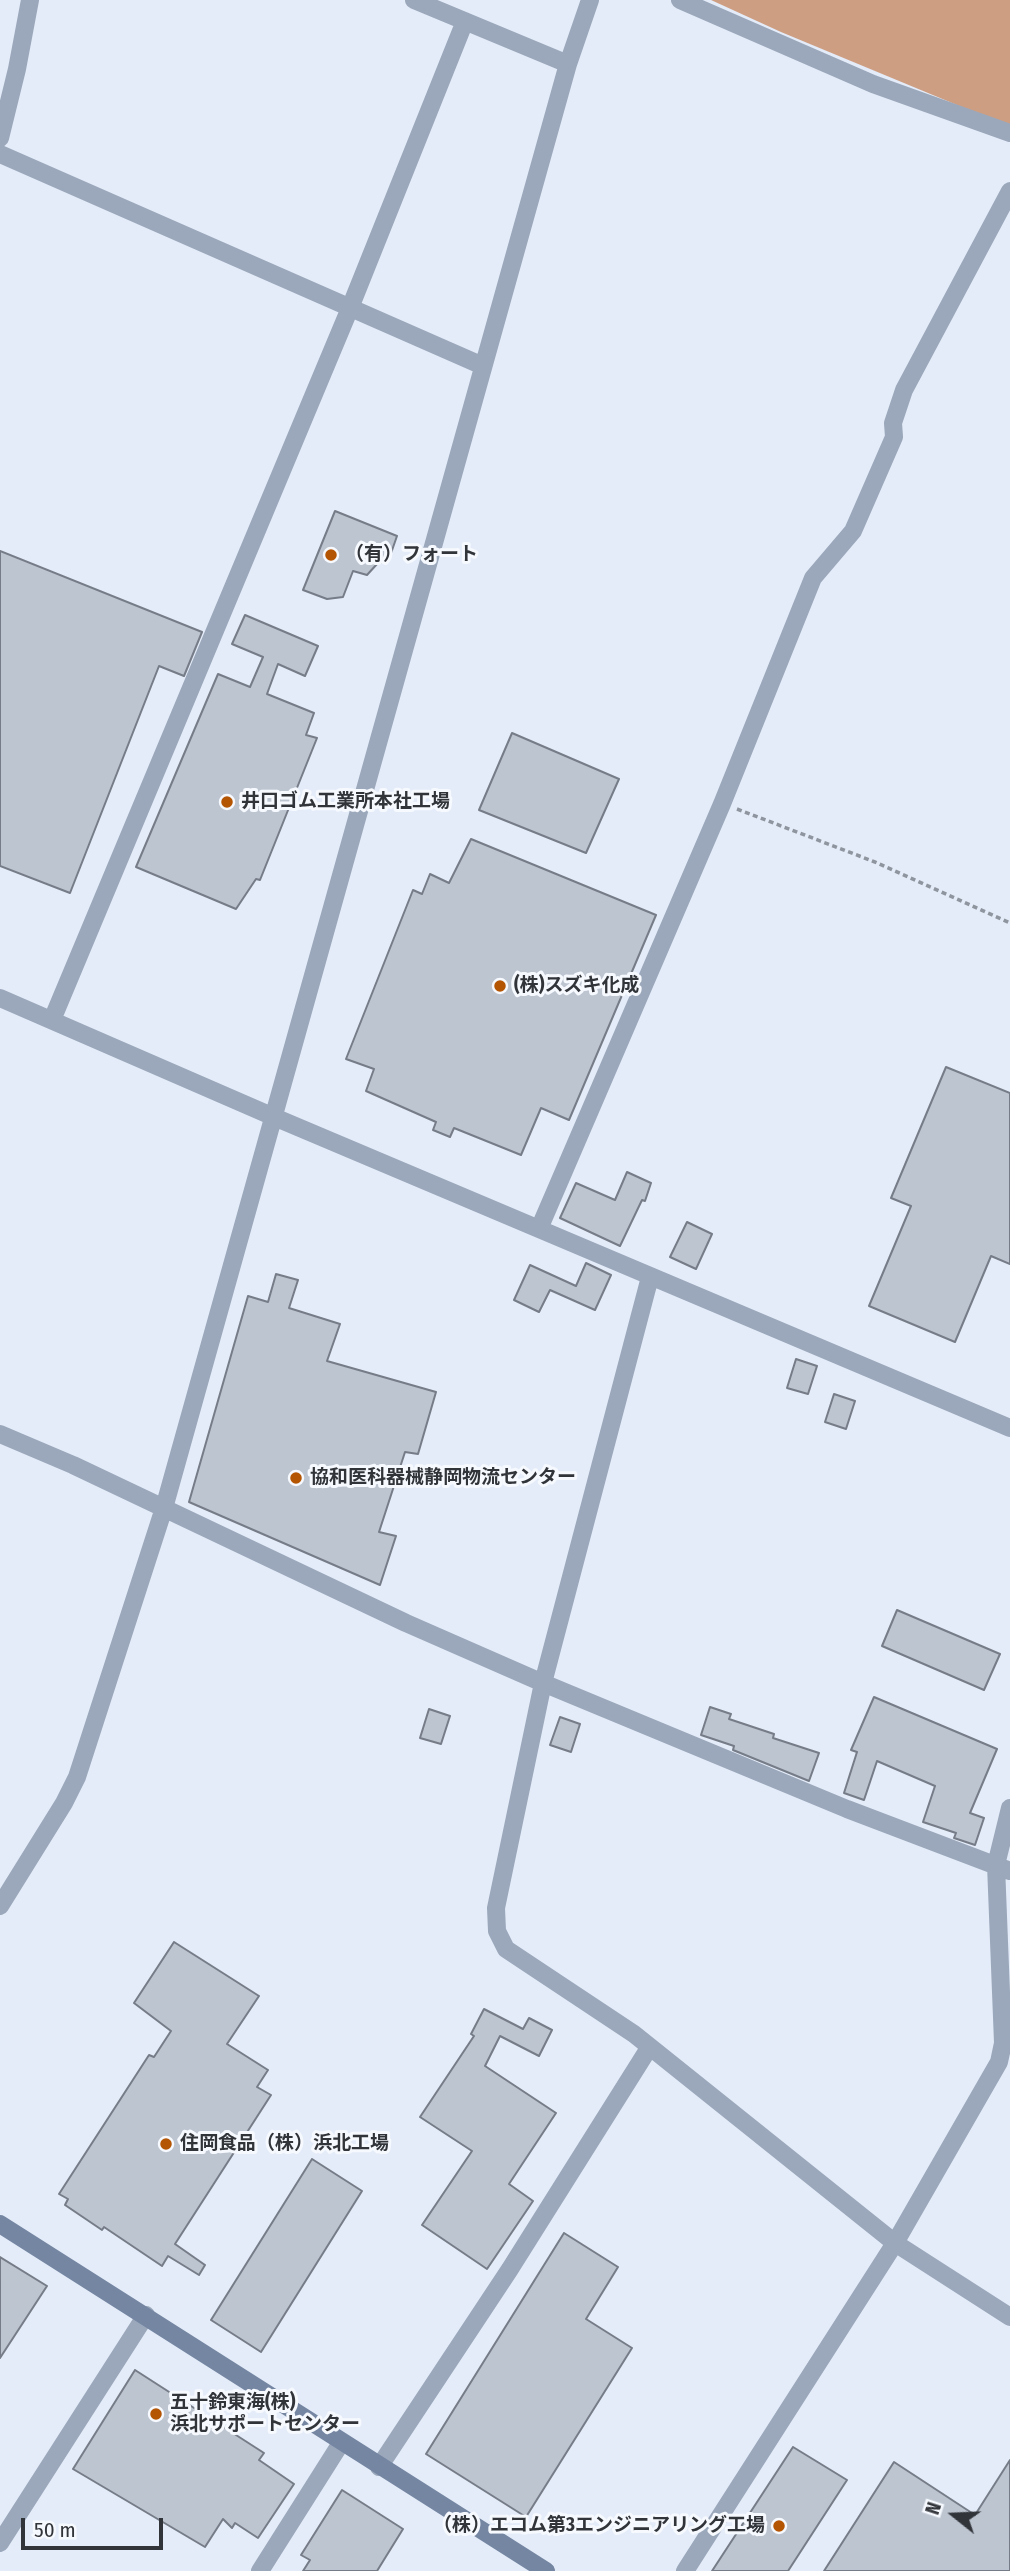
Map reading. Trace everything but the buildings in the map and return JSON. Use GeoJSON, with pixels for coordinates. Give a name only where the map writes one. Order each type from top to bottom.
{"type":"FeatureCollection","features":[{"type":"Feature","properties":{"kind":"street"},"geometry":{"type":"LineString","coordinates":[[0,138],[30,0]]}},
{"type":"Feature","properties":{"kind":"street"},"geometry":{"type":"LineString","coordinates":[[414,0],[568,64]]}},
{"type":"Feature","properties":{"kind":"street"},"geometry":{"type":"LineString","coordinates":[[0,1906],[64,1803],[77,1777],[164,1508],[568,64],[590,0]]}},
{"type":"Feature","properties":{"kind":"street"},"geometry":{"type":"LineString","coordinates":[[680,0],[873,84],[1010,133]]}},
{"type":"Feature","properties":{"kind":"street"},"geometry":{"type":"LineString","coordinates":[[51,1020],[350,308],[466,21]]}},
{"type":"Feature","properties":{"kind":"street"},"geometry":{"type":"LineString","coordinates":[[0,154],[483,366]]}},
{"type":"Feature","properties":{"kind":"street"},"geometry":{"type":"LineString","coordinates":[[539,1229],[722,804],[813,578],[853,531],[894,437],[893,423],[904,390],[1010,191]]}},
{"type":"Feature","properties":{"kind":"street"},"geometry":{"type":"LineString","coordinates":[[0,998],[1010,1429]]}},
{"type":"Feature","properties":{"kind":"street"},"geometry":{"type":"LineString","coordinates":[[650,1277],[543,1683],[496,1908],[496,1931],[506,1949],[634,2034],[895,2243],[1010,2318]]}},
{"type":"Feature","properties":{"kind":"street"},"geometry":{"type":"LineString","coordinates":[[0,1434],[73,1465],[406,1623],[543,1683],[847,1809],[1003,1868]]}},
{"type":"Feature","properties":{"kind":"street"},"geometry":{"type":"LineString","coordinates":[[685,2571],[895,2243],[999,2062],[1003,2043],[1003,1868],[1010,1808]]}},
{"type":"Feature","properties":{"kind":"street"},"geometry":{"type":"LineString","coordinates":[[379,2467],[510,2269],[649,2048]]}},
{"type":"Feature","properties":{"kind":"street"},"geometry":{"type":"LineString","coordinates":[[0,2224],[546,2571]]}},
{"type":"Feature","properties":{"kind":"street"},"geometry":{"type":"LineString","coordinates":[[0,2543],[146,2315]]}},
{"type":"Feature","properties":{"kind":"street"},"geometry":{"type":"LineString","coordinates":[[260,2571],[341,2443]]}},
{"type":"Feature","properties":{"kind":"path"},"geometry":{"type":"LineString","coordinates":[[722,804],[875,862],[1010,923]]}},
{"type":"Feature","properties":{"kind":"shaded area"},"geometry":{"type":"Polygon","coordinates":[[[711,0],[1010,0],[1010,127],[781,32],[711,0]]]}},
{"type":"Feature","properties":{"kind":"place","name":"（有）フォート"},"geometry":{"type":"Point","coordinates":[331,555]}},
{"type":"Feature","properties":{"kind":"place","name":"井口ゴム工業所本社工場"},"geometry":{"type":"Point","coordinates":[227,802]}},
{"type":"Feature","properties":{"kind":"place","name":"(株)スズキ化成"},"geometry":{"type":"Point","coordinates":[500,986]}},
{"type":"Feature","properties":{"kind":"place","name":"協和医科器械静岡物流センター"},"geometry":{"type":"Point","coordinates":[296,1478]}},
{"type":"Feature","properties":{"kind":"place","name":"住岡食品（株）浜北工場"},"geometry":{"type":"Point","coordinates":[166,2144]}},
{"type":"Feature","properties":{"kind":"place","name":"五十鈴東海(株) 浜北サポートセンター"},"geometry":{"type":"Point","coordinates":[156,2414]}},
{"type":"Feature","properties":{"kind":"place","name":"（株）エコム第3エンジニアリング工場"},"geometry":{"type":"Point","coordinates":[779,2526]}}]}
